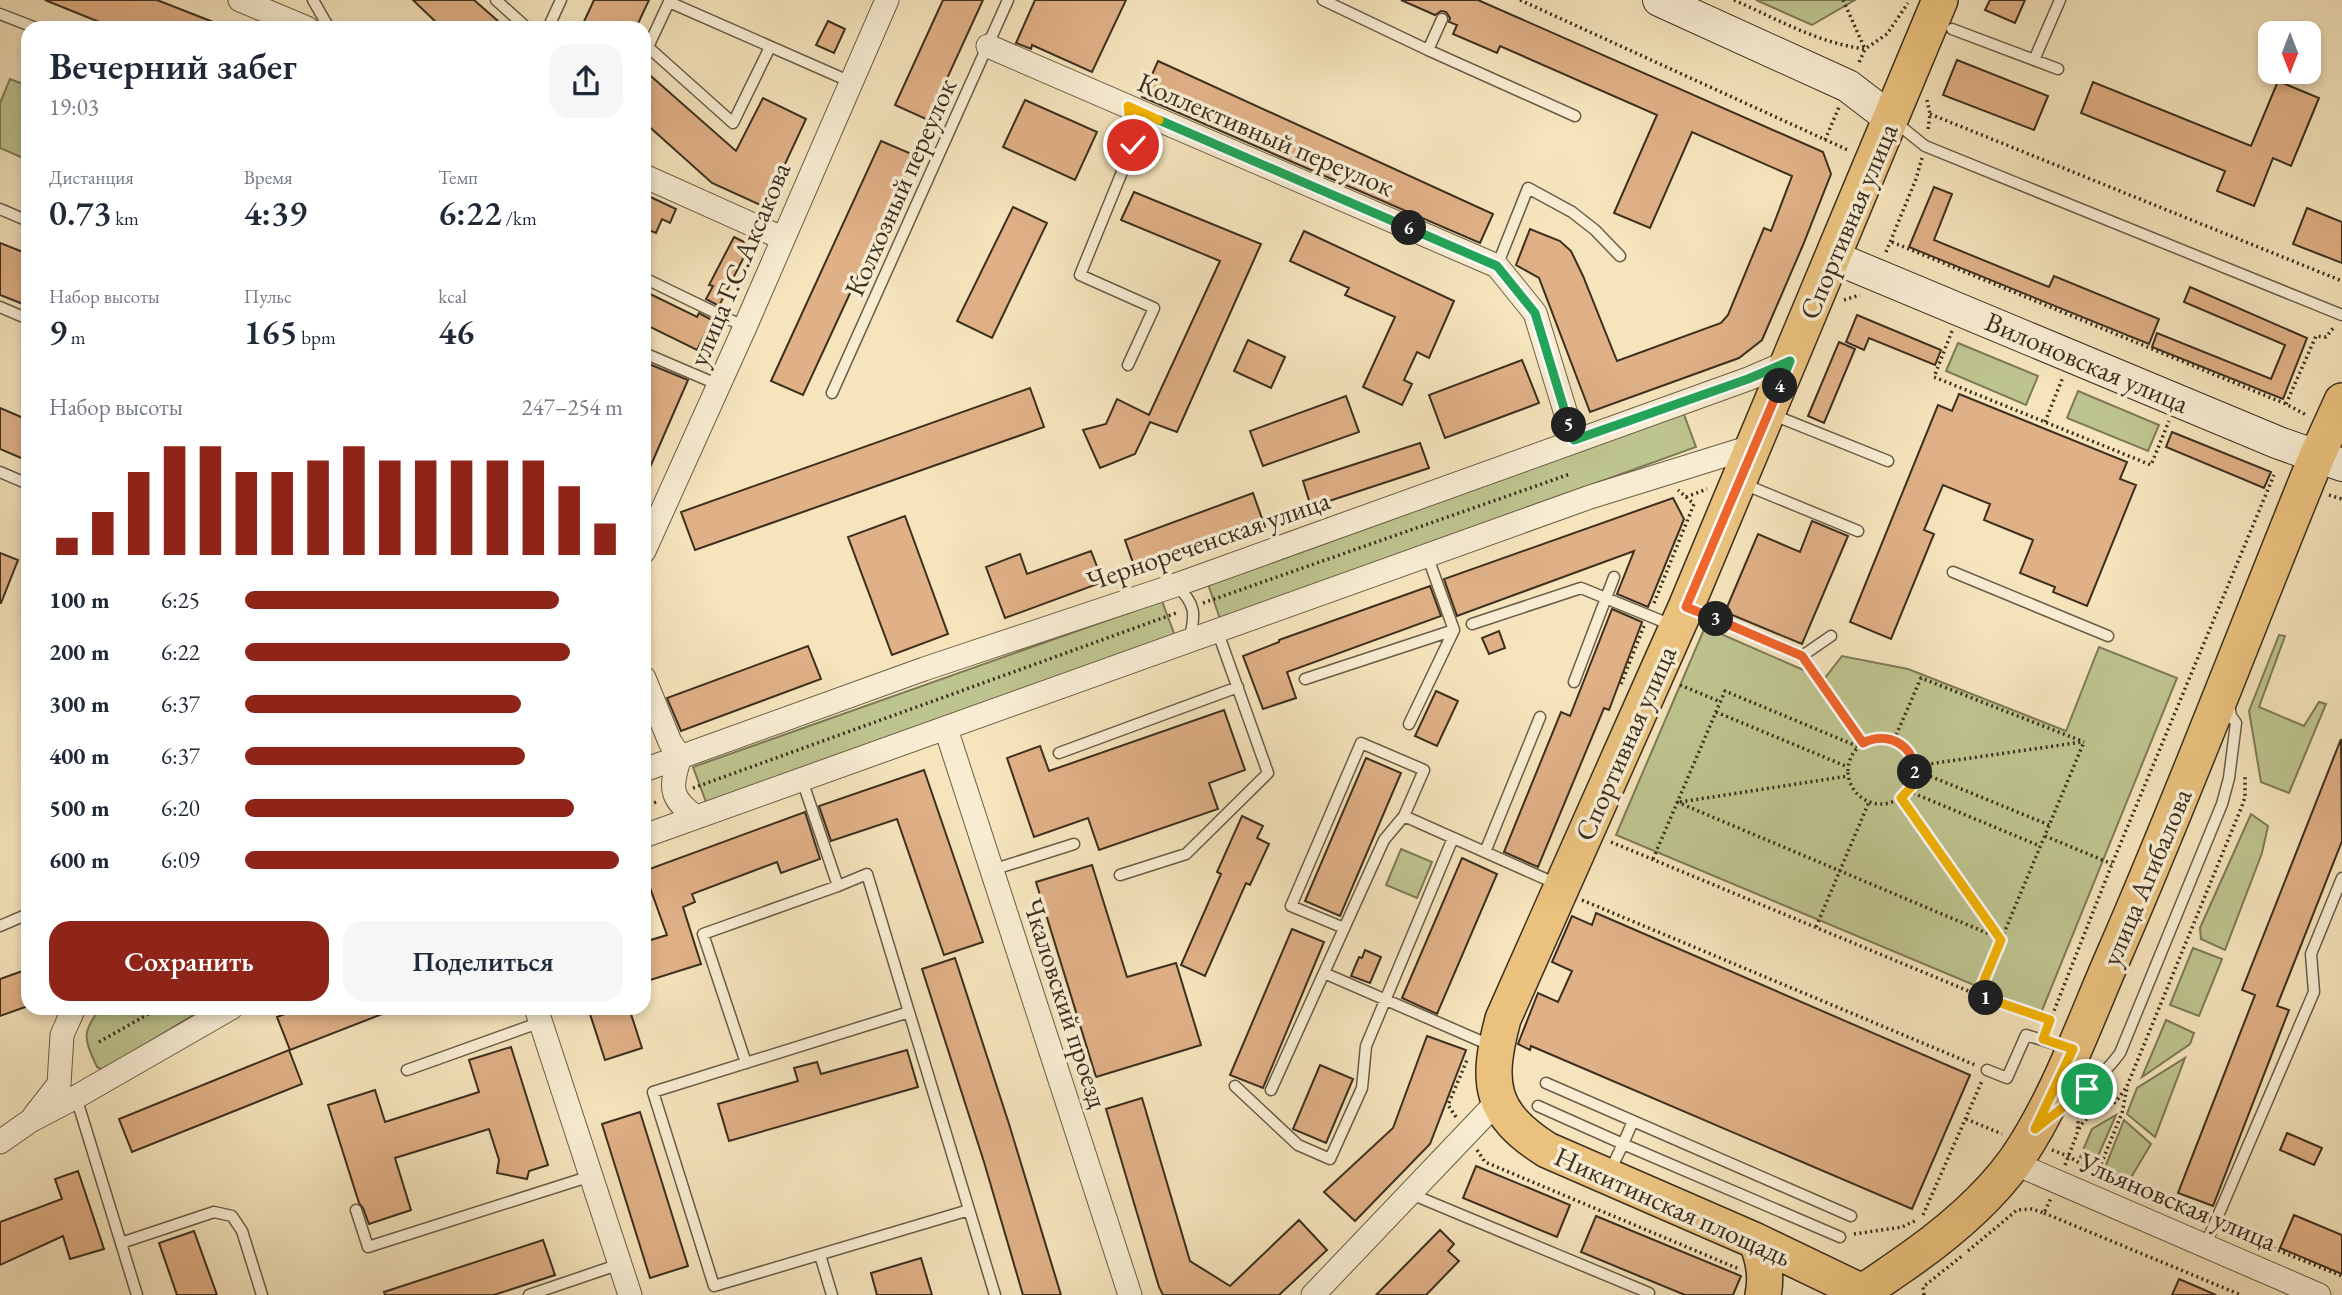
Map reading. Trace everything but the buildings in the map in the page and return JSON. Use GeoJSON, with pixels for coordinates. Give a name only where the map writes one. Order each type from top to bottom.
{"type":"FeatureCollection","features":[{"type":"Feature","properties":{"kind":"main road"},"geometry":{"type":"LineString","coordinates":[[1659,0],[1848,86],[1891,119]]}},
{"type":"Feature","properties":{"kind":"main road","name":"Спортивная улица"},"geometry":{"type":"LineString","coordinates":[[1497,1102],[1491,1045],[1571,892],[1670,617],[1722,485],[1754,446],[1891,119],[1946,14]]}},
{"type":"Feature","properties":{"kind":"main road","name":"Вилоновская улица"},"geometry":{"type":"LineString","coordinates":[[1833,257],[2279,443],[2333,437]]}},
{"type":"Feature","properties":{"kind":"main road","name":"улица Агибалова"},"geometry":{"type":"LineString","coordinates":[[1858,1294],[1944,1234],[2014,1163],[2035,1129],[2058,1044],[2140,896],[2225,683],[2333,437]]}},
{"type":"Feature","properties":{"kind":"main road","name":"Никитинская площадь"},"geometry":{"type":"LineString","coordinates":[[1497,1102],[1508,1118],[1528,1138],[1547,1150],[1608,1177],[1747,1255],[1858,1294]]}},
{"type":"Feature","properties":{"kind":"main road"},"geometry":{"type":"LineString","coordinates":[[1747,1255],[1762,1255],[1766,1280],[1763,1295]]}},
{"type":"Feature","properties":{"kind":"street"},"geometry":{"type":"LineString","coordinates":[[240,0],[290,21]]}},
{"type":"Feature","properties":{"kind":"street","name":"улица Г.С.Аксакова"},"geometry":{"type":"LineString","coordinates":[[651,519],[719,386],[887,0]]}},
{"type":"Feature","properties":{"kind":"street","name":"Коллективный переулок"},"geometry":{"type":"LineString","coordinates":[[988,46],[1497,266],[1535,313],[1574,440]]}},
{"type":"Feature","properties":{"kind":"street"},"geometry":{"type":"LineString","coordinates":[[651,179],[782,238]]}},
{"type":"Feature","properties":{"kind":"street","name":"Чернореченская улица"},"geometry":{"type":"LineString","coordinates":[[651,767],[924,669],[1176,584],[1748,379],[1790,361]]}},
{"type":"Feature","properties":{"kind":"street"},"geometry":{"type":"LineString","coordinates":[[651,833],[1590,497],[1754,446]]}},
{"type":"Feature","properties":{"kind":"street"},"geometry":{"type":"LineString","coordinates":[[651,695],[670,742],[680,757],[673,778],[674,795],[683,808],[696,817]]}},
{"type":"Feature","properties":{"kind":"street","name":"Чкаловский проезд"},"geometry":{"type":"LineString","coordinates":[[946,729],[1130,1295]]}},
{"type":"Feature","properties":{"kind":"street"},"geometry":{"type":"LineString","coordinates":[[30,1121],[58,1084],[62,1035],[71,1015]]}},
{"type":"Feature","properties":{"kind":"street"},"geometry":{"type":"LineString","coordinates":[[0,1142],[30,1121],[219,1015]]}},
{"type":"Feature","properties":{"kind":"street"},"geometry":{"type":"LineString","coordinates":[[538,1015],[630,1295]]}},
{"type":"Feature","properties":{"kind":"street"},"geometry":{"type":"LineString","coordinates":[[1313,1295],[1497,1102]]}},
{"type":"Feature","properties":{"kind":"street","name":"Ульяновская улица"},"geometry":{"type":"LineString","coordinates":[[2014,1163],[2319,1295]]}},
{"type":"Feature","properties":{"kind":"lane"},"geometry":{"type":"LineString","coordinates":[[313,0],[325,21]]}},
{"type":"Feature","properties":{"kind":"lane"},"geometry":{"type":"LineString","coordinates":[[496,0],[519,21]]}},
{"type":"Feature","properties":{"kind":"lane"},"geometry":{"type":"LineString","coordinates":[[551,21],[561,0]]}},
{"type":"Feature","properties":{"kind":"lane","name":"Колхозный переулок"},"geometry":{"type":"LineString","coordinates":[[832,393],[1008,0]]}},
{"type":"Feature","properties":{"kind":"lane"},"geometry":{"type":"LineString","coordinates":[[1323,0],[1575,117]]}},
{"type":"Feature","properties":{"kind":"lane"},"geometry":{"type":"LineString","coordinates":[[2034,60],[2060,0]]}},
{"type":"Feature","properties":{"kind":"lane"},"geometry":{"type":"LineString","coordinates":[[651,41],[669,2],[851,82]]}},
{"type":"Feature","properties":{"kind":"lane"},"geometry":{"type":"LineString","coordinates":[[0,14],[21,22]]}},
{"type":"Feature","properties":{"kind":"lane"},"geometry":{"type":"LineString","coordinates":[[1946,14],[2034,60],[2058,69]]}},
{"type":"Feature","properties":{"kind":"lane"},"geometry":{"type":"LineString","coordinates":[[1428,50],[1442,19]]}},
{"type":"Feature","properties":{"kind":"lane"},"geometry":{"type":"LineString","coordinates":[[651,50],[733,123],[770,47]]}},
{"type":"Feature","properties":{"kind":"lane"},"geometry":{"type":"LineString","coordinates":[[1128,106],[1133,145],[1080,275],[1154,308],[1128,365]]}},
{"type":"Feature","properties":{"kind":"lane"},"geometry":{"type":"LineString","coordinates":[[1891,119],[1926,146],[2342,315]]}},
{"type":"Feature","properties":{"kind":"lane"},"geometry":{"type":"LineString","coordinates":[[1497,266],[1528,188],[1572,212],[1595,230],[1620,256]]}},
{"type":"Feature","properties":{"kind":"lane"},"geometry":{"type":"LineString","coordinates":[[0,209],[21,218]]}},
{"type":"Feature","properties":{"kind":"lane"},"geometry":{"type":"LineString","coordinates":[[651,281],[745,327]]}},
{"type":"Feature","properties":{"kind":"lane"},"geometry":{"type":"LineString","coordinates":[[0,307],[21,315]]}},
{"type":"Feature","properties":{"kind":"lane"},"geometry":{"type":"LineString","coordinates":[[651,356],[719,386]]}},
{"type":"Feature","properties":{"kind":"lane"},"geometry":{"type":"LineString","coordinates":[[1768,413],[1888,461]]}},
{"type":"Feature","properties":{"kind":"lane"},"geometry":{"type":"LineString","coordinates":[[0,472],[21,481]]}},
{"type":"Feature","properties":{"kind":"lane"},"geometry":{"type":"LineString","coordinates":[[1722,485],[1858,531]]}},
{"type":"Feature","properties":{"kind":"lane"},"geometry":{"type":"LineString","coordinates":[[1409,724],[1454,630],[1427,555]]}},
{"type":"Feature","properties":{"kind":"lane"},"geometry":{"type":"LineString","coordinates":[[1953,572],[2108,636]]}},
{"type":"Feature","properties":{"kind":"lane"},"geometry":{"type":"LineString","coordinates":[[1574,682],[1614,577]]}},
{"type":"Feature","properties":{"kind":"lane"},"geometry":{"type":"LineString","coordinates":[[1176,584],[1193,606],[1193,624],[1189,640]]}},
{"type":"Feature","properties":{"kind":"lane"},"geometry":{"type":"LineString","coordinates":[[1472,624],[1581,589],[1606,599],[1802,656],[1831,636]]}},
{"type":"Feature","properties":{"kind":"lane"},"geometry":{"type":"LineString","coordinates":[[1120,875],[1186,854],[1268,773],[1217,630]]}},
{"type":"Feature","properties":{"kind":"lane"},"geometry":{"type":"LineString","coordinates":[[1305,679],[1454,630]]}},
{"type":"Feature","properties":{"kind":"lane"},"geometry":{"type":"LineString","coordinates":[[2035,1129],[2087,1089],[2120,1053],[2222,804],[2229,778],[2236,723],[2231,716],[2225,683]]}},
{"type":"Feature","properties":{"kind":"lane"},"geometry":{"type":"LineString","coordinates":[[1059,752],[1238,687]]}},
{"type":"Feature","properties":{"kind":"lane"},"geometry":{"type":"LineString","coordinates":[[1485,852],[1540,717]]}},
{"type":"Feature","properties":{"kind":"lane"},"geometry":{"type":"LineString","coordinates":[[1271,1090],[1384,840],[1404,816],[1424,770],[1361,743],[1291,906],[1344,928]]}},
{"type":"Feature","properties":{"kind":"lane"},"geometry":{"type":"LineString","coordinates":[[802,780],[838,886]]}},
{"type":"Feature","properties":{"kind":"lane"},"geometry":{"type":"LineString","coordinates":[[1404,816],[1571,892]]}},
{"type":"Feature","properties":{"kind":"lane"},"geometry":{"type":"LineString","coordinates":[[1235,1086],[1298,1145],[1329,1159],[1362,1088],[1366,1046],[1454,838]]}},
{"type":"Feature","properties":{"kind":"lane"},"geometry":{"type":"LineString","coordinates":[[992,870],[1074,844]]}},
{"type":"Feature","properties":{"kind":"lane"},"geometry":{"type":"LineString","coordinates":[[746,1063],[703,934],[867,874],[995,1295]]}},
{"type":"Feature","properties":{"kind":"lane"},"geometry":{"type":"LineString","coordinates":[[2205,1245],[2314,992],[2311,954],[2342,878]]}},
{"type":"Feature","properties":{"kind":"lane"},"geometry":{"type":"LineString","coordinates":[[0,926],[21,918]]}},
{"type":"Feature","properties":{"kind":"lane"},"geometry":{"type":"LineString","coordinates":[[1324,973],[1491,1045]]}},
{"type":"Feature","properties":{"kind":"lane"},"geometry":{"type":"LineString","coordinates":[[909,1012],[653,1092],[714,1286],[969,1210]]}},
{"type":"Feature","properties":{"kind":"lane"},"geometry":{"type":"LineString","coordinates":[[407,1070],[538,1015]]}},
{"type":"Feature","properties":{"kind":"lane"},"geometry":{"type":"LineString","coordinates":[[1987,1070],[2007,1078],[2026,1035],[2058,1044]]}},
{"type":"Feature","properties":{"kind":"lane"},"geometry":{"type":"LineString","coordinates":[[1546,1083],[1851,1216]]}},
{"type":"Feature","properties":{"kind":"lane"},"geometry":{"type":"LineString","coordinates":[[76,1097],[137,1295]]}},
{"type":"Feature","properties":{"kind":"lane"},"geometry":{"type":"LineString","coordinates":[[1538,1106],[1840,1237]]}},
{"type":"Feature","properties":{"kind":"lane"},"geometry":{"type":"LineString","coordinates":[[1608,1177],[1633,1121]]}},
{"type":"Feature","properties":{"kind":"lane"},"geometry":{"type":"LineString","coordinates":[[356,1210],[368,1247],[591,1176]]}},
{"type":"Feature","properties":{"kind":"lane"},"geometry":{"type":"LineString","coordinates":[[1411,1194],[1649,1293]]}},
{"type":"Feature","properties":{"kind":"lane"},"geometry":{"type":"LineString","coordinates":[[121,1243],[214,1212],[232,1216],[243,1231],[262,1295]]}},
{"type":"Feature","properties":{"kind":"lane"},"geometry":{"type":"LineString","coordinates":[[820,1255],[832,1295]]}},
{"type":"Feature","properties":{"kind":"lane"},"geometry":{"type":"LineString","coordinates":[[529,1295],[620,1264]]}},
{"type":"Feature","properties":{"kind":"path"},"geometry":{"type":"LineString","coordinates":[[1520,0],[1851,151]]}},
{"type":"Feature","properties":{"kind":"path"},"geometry":{"type":"LineString","coordinates":[[1734,0],[1819,38],[1843,46],[1866,49],[1887,34],[1910,0]]}},
{"type":"Feature","properties":{"kind":"path"},"geometry":{"type":"LineString","coordinates":[[1843,0],[1866,49]]}},
{"type":"Feature","properties":{"kind":"path"},"geometry":{"type":"LineString","coordinates":[[1835,304],[1868,293],[1891,242],[1926,146],[1930,114],[1928,96]]}},
{"type":"Feature","properties":{"kind":"path"},"geometry":{"type":"LineString","coordinates":[[1930,114],[2342,281]]}},
{"type":"Feature","properties":{"kind":"path"},"geometry":{"type":"LineString","coordinates":[[1891,242],[2286,404],[2333,437]]}},
{"type":"Feature","properties":{"kind":"path"},"geometry":{"type":"LineString","coordinates":[[2286,404],[2316,336],[2326,337],[2334,327]]}},
{"type":"Feature","properties":{"kind":"path"},"geometry":{"type":"LineString","coordinates":[[1953,329],[1934,377],[2151,465],[2170,419]]}},
{"type":"Feature","properties":{"kind":"path"},"geometry":{"type":"LineString","coordinates":[[2045,422],[2064,375]]}},
{"type":"Feature","properties":{"kind":"path"},"geometry":{"type":"LineString","coordinates":[[674,795],[1193,606],[1570,474]]}},
{"type":"Feature","properties":{"kind":"path"},"geometry":{"type":"LineString","coordinates":[[2058,1044],[2050,1020],[2274,475]]}},
{"type":"Feature","properties":{"kind":"path"},"geometry":{"type":"LineString","coordinates":[[1686,497],[1722,485]]}},
{"type":"Feature","properties":{"kind":"path"},"geometry":{"type":"LineString","coordinates":[[1618,691],[1670,617],[1694,504],[1676,488]]}},
{"type":"Feature","properties":{"kind":"path"},"geometry":{"type":"LineString","coordinates":[[2331,495],[2342,499]]}},
{"type":"Feature","properties":{"kind":"path"},"geometry":{"type":"LineString","coordinates":[[1802,656],[1861,745]]}},
{"type":"Feature","properties":{"kind":"path"},"geometry":{"type":"LineString","coordinates":[[1894,740],[1921,678],[2084,742]]}},
{"type":"Feature","properties":{"kind":"path"},"geometry":{"type":"LineString","coordinates":[[1672,682],[1720,702]]}},
{"type":"Feature","properties":{"kind":"path"},"geometry":{"type":"LineString","coordinates":[[1653,859],[1725,691],[1861,745]]}},
{"type":"Feature","properties":{"kind":"path"},"geometry":{"type":"LineString","coordinates":[[1716,712],[1848,767]]}},
{"type":"Feature","properties":{"kind":"path"},"geometry":{"type":"LineString","coordinates":[[1882,738],[1894,740],[1908,750],[1915,768],[1914,780],[1908,792],[1891,803],[1879,804],[1869,802],[1852,788],[1848,767],[1850,758],[1861,745],[1872,739],[1882,738]]}},
{"type":"Feature","properties":{"kind":"path"},"geometry":{"type":"LineString","coordinates":[[1915,768],[2084,742]]}},
{"type":"Feature","properties":{"kind":"path"},"geometry":{"type":"LineString","coordinates":[[1978,995],[2084,742]]}},
{"type":"Feature","properties":{"kind":"path"},"geometry":{"type":"LineString","coordinates":[[1915,768],[2049,825]]}},
{"type":"Feature","properties":{"kind":"path"},"geometry":{"type":"LineString","coordinates":[[1677,802],[1849,776]]}},
{"type":"Feature","properties":{"kind":"path"},"geometry":{"type":"LineString","coordinates":[[1908,792],[2040,846]]}},
{"type":"Feature","properties":{"kind":"path"},"geometry":{"type":"LineString","coordinates":[[1901,798],[2001,940]]}},
{"type":"Feature","properties":{"kind":"path"},"geometry":{"type":"LineString","coordinates":[[1677,802],[2001,940]]}},
{"type":"Feature","properties":{"kind":"path"},"geometry":{"type":"LineString","coordinates":[[1816,927],[1869,802]]}},
{"type":"Feature","properties":{"kind":"path"},"geometry":{"type":"LineString","coordinates":[[2045,836],[2112,864]]}},
{"type":"Feature","properties":{"kind":"path"},"geometry":{"type":"LineString","coordinates":[[1606,839],[1978,995],[2050,1020]]}},
{"type":"Feature","properties":{"kind":"path"},"geometry":{"type":"LineString","coordinates":[[1571,892],[1987,1070],[1922,1218],[1902,1227],[1840,1237]]}},
{"type":"Feature","properties":{"kind":"path"},"geometry":{"type":"LineString","coordinates":[[99,1042],[147,1015]]}},
{"type":"Feature","properties":{"kind":"path"},"geometry":{"type":"LineString","coordinates":[[1491,1045],[1448,1105],[1485,1162],[1747,1255]]}},
{"type":"Feature","properties":{"kind":"path"},"geometry":{"type":"LineString","coordinates":[[2097,1174],[2122,1113],[2127,1086]]}},
{"type":"Feature","properties":{"kind":"path"},"geometry":{"type":"LineString","coordinates":[[2044,1213],[2241,1295]]}},
{"type":"Feature","properties":{"kind":"green space"},"geometry":{"type":"Polygon","coordinates":[[[1756,0],[1855,0],[1812,25],[1756,0]]]}},
{"type":"Feature","properties":{"kind":"green space"},"geometry":{"type":"Polygon","coordinates":[[[10,79],[21,83],[21,157],[0,148],[0,103],[10,79]]]}},
{"type":"Feature","properties":{"kind":"green space"},"geometry":{"type":"Polygon","coordinates":[[[1958,343],[2038,376],[2026,405],[1946,371],[1958,343]]]}},
{"type":"Feature","properties":{"kind":"green space"},"geometry":{"type":"Polygon","coordinates":[[[2078,391],[2159,425],[2148,451],[2067,418],[2078,391]]]}},
{"type":"Feature","properties":{"kind":"green space"},"geometry":{"type":"Polygon","coordinates":[[[1682,409],[1696,447],[1220,619],[1207,581],[1682,409]]]}},
{"type":"Feature","properties":{"kind":"green space"},"geometry":{"type":"Polygon","coordinates":[[[1162,601],[1175,636],[706,802],[693,767],[1162,601]]]}},
{"type":"Feature","properties":{"kind":"green space"},"geometry":{"type":"Polygon","coordinates":[[[1705,627],[1824,679],[1842,656],[1908,669],[2066,731],[2099,647],[2177,678],[2041,1013],[1616,835],[1705,627]]]}},
{"type":"Feature","properties":{"kind":"green space"},"geometry":{"type":"Polygon","coordinates":[[[2279,635],[2285,636],[2259,707],[2304,726],[2319,702],[2326,704],[2289,793],[2261,782],[2249,711],[2279,635]]]}},
{"type":"Feature","properties":{"kind":"green space"},"geometry":{"type":"Polygon","coordinates":[[[2251,814],[2268,826],[2262,853],[2225,950],[2201,939],[2200,928],[2251,814]]]}},
{"type":"Feature","properties":{"kind":"green space"},"geometry":{"type":"Polygon","coordinates":[[[1401,849],[1432,862],[1417,898],[1386,885],[1401,849]]]}},
{"type":"Feature","properties":{"kind":"green space"},"geometry":{"type":"Polygon","coordinates":[[[2193,948],[2222,959],[2199,1016],[2170,1005],[2193,948]]]}},
{"type":"Feature","properties":{"kind":"green space"},"geometry":{"type":"Polygon","coordinates":[[[193,1015],[103,1070],[97,1067],[87,1043],[87,1031],[94,1017],[193,1015]]]}},
{"type":"Feature","properties":{"kind":"green space"},"geometry":{"type":"Polygon","coordinates":[[[2166,1020],[2194,1033],[2190,1044],[2142,1077],[2166,1020]]]}},
{"type":"Feature","properties":{"kind":"green space"},"geometry":{"type":"Polygon","coordinates":[[[2185,1058],[2155,1137],[2127,1114],[2137,1088],[2185,1058]]]}},
{"type":"Feature","properties":{"kind":"green space"},"geometry":{"type":"Polygon","coordinates":[[[2116,1115],[2095,1163],[2080,1157],[2092,1129],[2116,1115]]]}},
{"type":"Feature","properties":{"kind":"green space"},"geometry":{"type":"Polygon","coordinates":[[[2124,1120],[2151,1144],[2129,1181],[2104,1170],[2124,1120]]]}},
{"type":"Feature","properties":{"kind":"route"},"geometry":{"type":"LineString","coordinates":[[1133,145],[1128,106],[1497,266],[1535,313],[1574,440],[1748,379],[1790,361],[1686,607],[1802,656],[1863,743],[1882,738],[1895,740],[1908,750],[1915,774],[1911,787],[1901,798],[2001,940],[1978,995],[2050,1020],[2043,1039],[2073,1049],[2035,1129],[2087,1089]]}}]}
